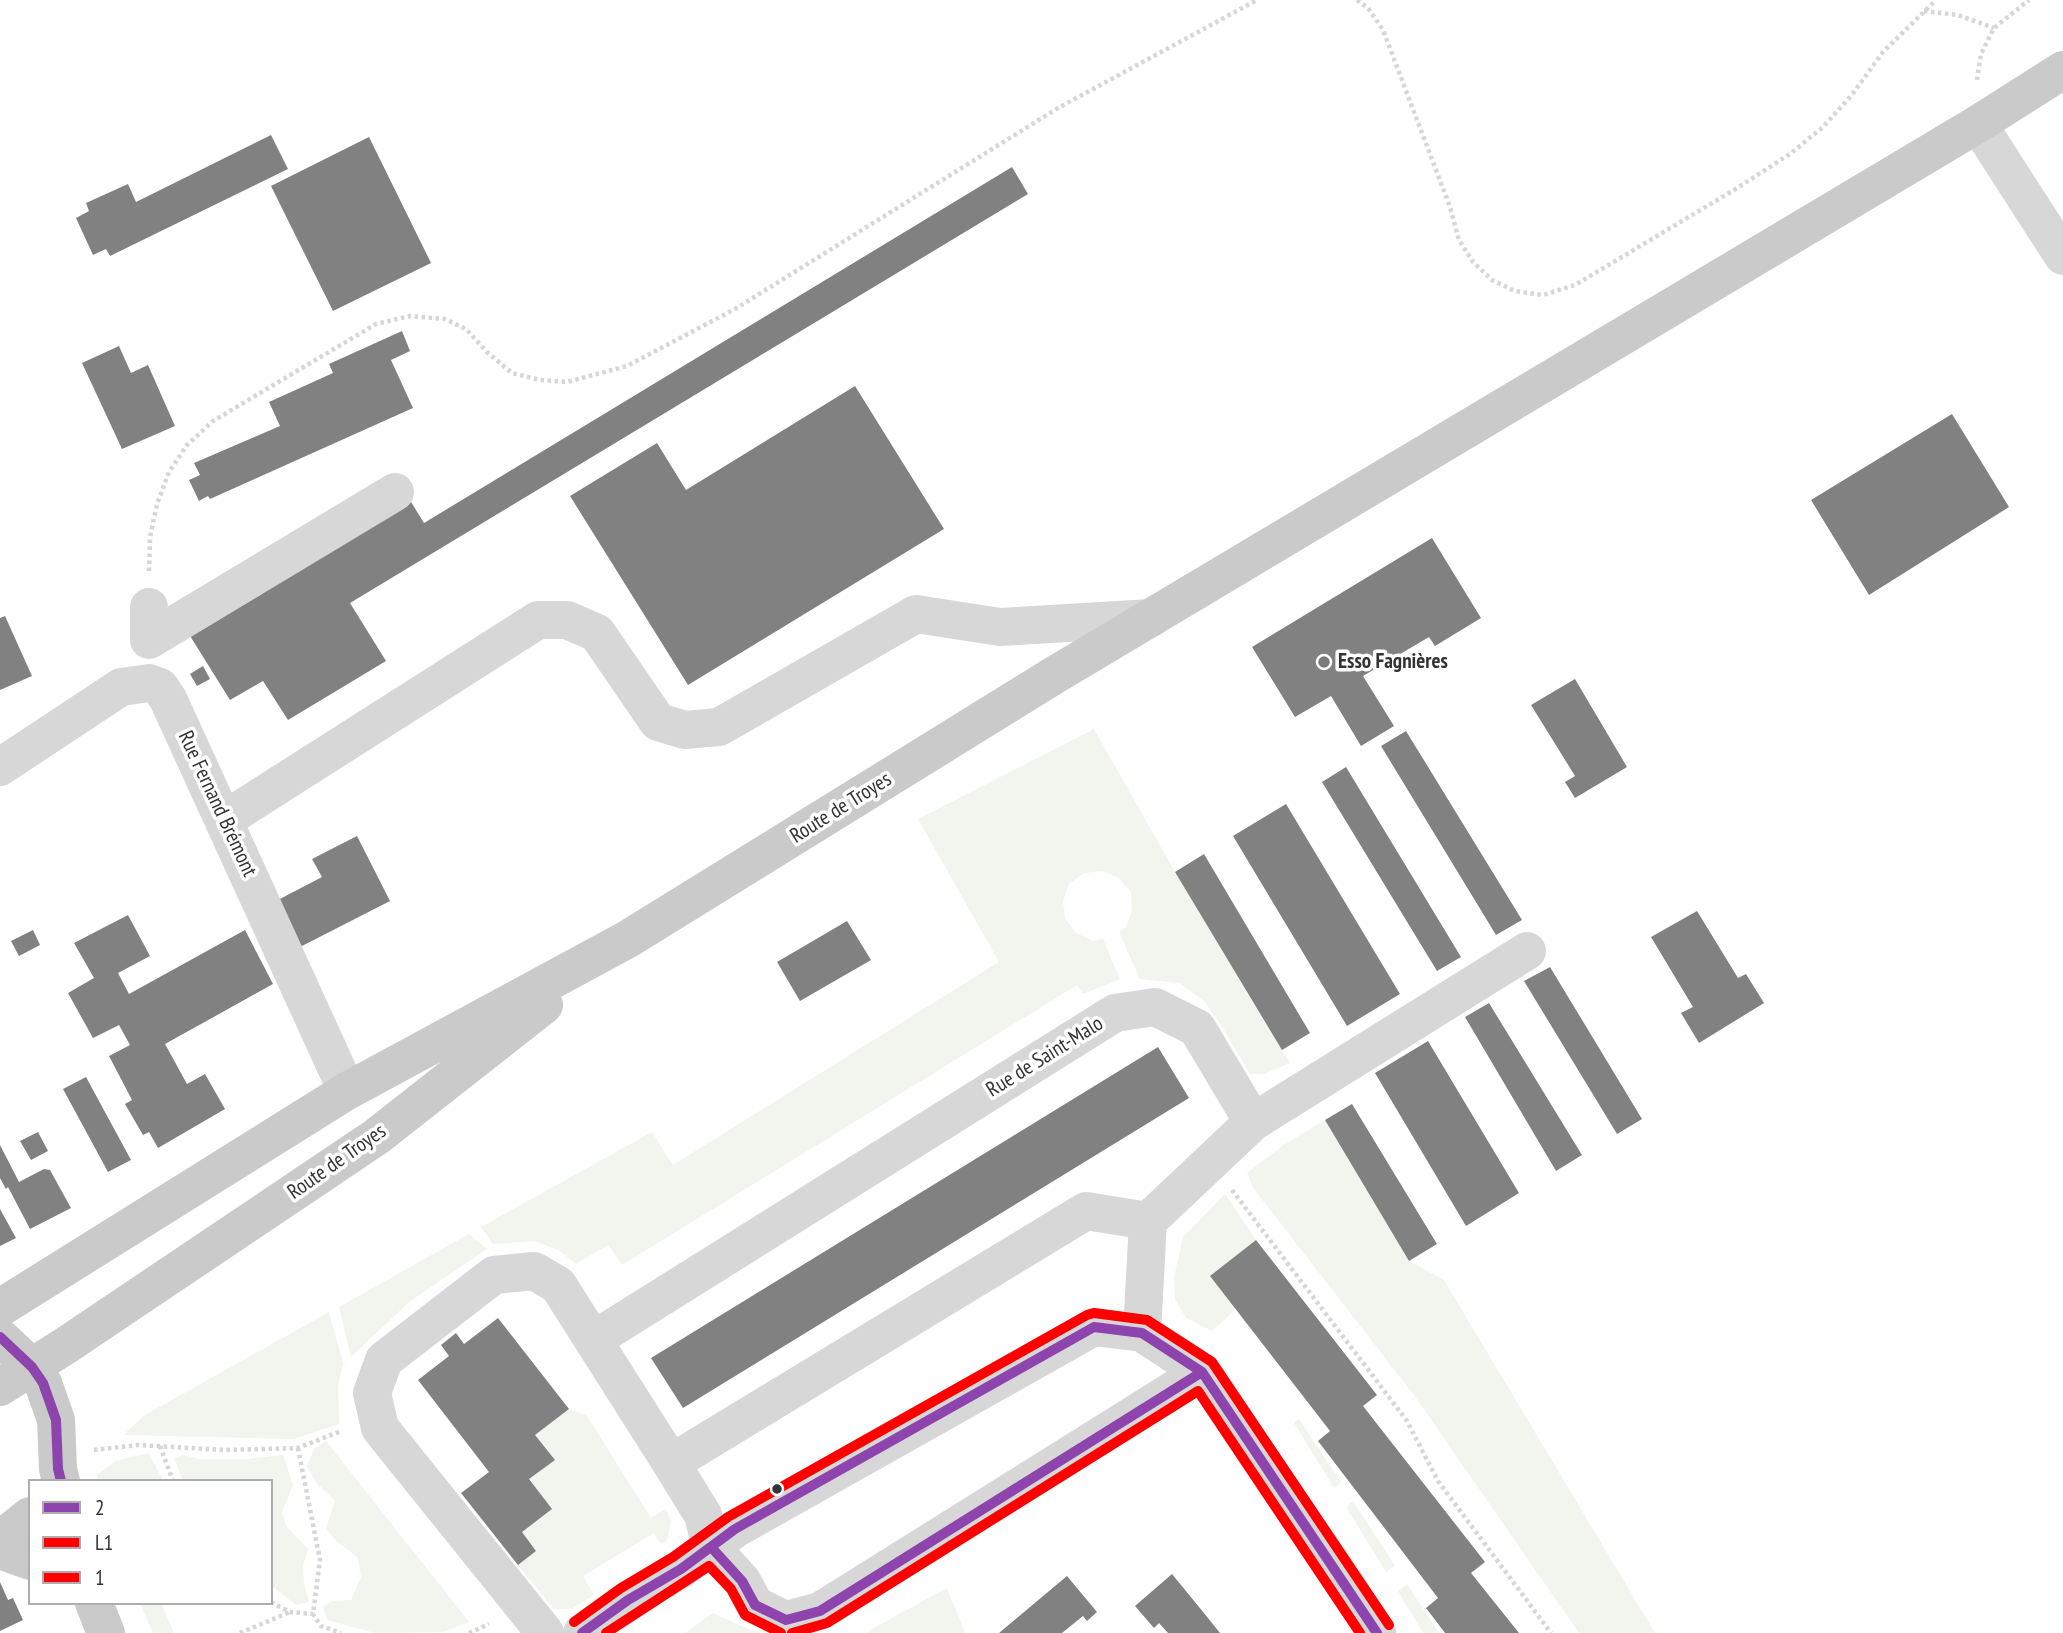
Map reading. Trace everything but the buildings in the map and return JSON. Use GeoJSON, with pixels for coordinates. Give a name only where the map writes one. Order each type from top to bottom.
{"type":"FeatureCollection","features":[{"type":"Feature","properties":{"kind":"main road","name":"Route de Troyes"},"geometry":{"type":"LineString","coordinates":[[0,1308],[347,1091],[628,939],[1054,676],[1978,124],[2063,70]]}},
{"type":"Feature","properties":{"kind":"main road","name":"Route de Troyes"},"geometry":{"type":"LineString","coordinates":[[0,1387],[376,1137],[628,939]]}},
{"type":"Feature","properties":{"kind":"main road"},"geometry":{"type":"LineString","coordinates":[[0,1337],[32,1367],[43,1383],[56,1420],[58,1471]]}},
{"type":"Feature","properties":{"kind":"main road"},"geometry":{"type":"LineString","coordinates":[[0,1537],[28,1518]]}},
{"type":"Feature","properties":{"kind":"main road"},"geometry":{"type":"LineString","coordinates":[[0,1550],[28,1560]]}},
{"type":"Feature","properties":{"kind":"street"},"geometry":{"type":"LineString","coordinates":[[1978,124],[2063,256]]}},
{"type":"Feature","properties":{"kind":"street"},"geometry":{"type":"LineString","coordinates":[[0,767],[121,687],[149,683],[149,623],[395,492]]}},
{"type":"Feature","properties":{"kind":"street"},"geometry":{"type":"LineString","coordinates":[[224,820],[538,620],[568,620],[597,633],[658,722],[685,730],[719,727],[916,614],[1000,627],[1151,618]]}},
{"type":"Feature","properties":{"kind":"street","name":"Rue Fernand Brémont"},"geometry":{"type":"LineString","coordinates":[[149,683],[160,687],[168,699],[347,1091]]}},
{"type":"Feature","properties":{"kind":"street"},"geometry":{"type":"LineString","coordinates":[[1142,1333],[1148,1221],[1253,1122],[1527,951]]}},
{"type":"Feature","properties":{"kind":"street","name":"Rue de Saint-Malo"},"geometry":{"type":"LineString","coordinates":[[593,1340],[1115,1013],[1155,1006],[1197,1028],[1253,1122]]}},
{"type":"Feature","properties":{"kind":"street"},"geometry":{"type":"LineString","coordinates":[[671,1463],[1086,1211],[1148,1221]]}},
{"type":"Feature","properties":{"kind":"street"},"geometry":{"type":"LineString","coordinates":[[545,1633],[380,1428],[372,1393],[384,1360],[494,1275],[534,1271],[558,1284],[703,1514],[711,1547],[742,1581],[755,1605],[786,1620],[820,1611],[1202,1372]]}},
{"type":"Feature","properties":{"kind":"street"},"geometry":{"type":"LineString","coordinates":[[582,1633],[628,1600],[681,1569],[735,1529],[1094,1326],[1142,1333],[1202,1372],[1377,1633]]}},
{"type":"Feature","properties":{"kind":"path"},"geometry":{"type":"LineString","coordinates":[[149,623],[150,537],[157,504],[169,472],[187,445],[213,421],[376,324],[410,316],[445,318],[466,329],[487,352],[512,373],[540,380],[567,382],[627,366],[735,309],[1058,108],[1257,0]]}},
{"type":"Feature","properties":{"kind":"path"},"geometry":{"type":"LineString","coordinates":[[1357,0],[1368,8],[1383,30],[1450,207],[1459,240],[1473,262],[1492,280],[1515,291],[1543,295],[1575,285],[1790,154],[1823,127],[1851,96],[1883,52],[1936,0]]}},
{"type":"Feature","properties":{"kind":"path"},"geometry":{"type":"LineString","coordinates":[[1978,124],[1977,83],[1981,54],[1994,28],[2029,0]]}},
{"type":"Feature","properties":{"kind":"path"},"geometry":{"type":"LineString","coordinates":[[1923,11],[1958,15],[1994,28]]}},
{"type":"Feature","properties":{"kind":"path"},"geometry":{"type":"LineString","coordinates":[[1211,1162],[1407,1421],[1438,1481],[1551,1633]]}},
{"type":"Feature","properties":{"kind":"path"},"geometry":{"type":"LineString","coordinates":[[58,1471],[138,1446],[225,1450],[298,1448],[377,1416]]}},
{"type":"Feature","properties":{"kind":"path"},"geometry":{"type":"LineString","coordinates":[[160,1446],[172,1479]]}},
{"type":"Feature","properties":{"kind":"path"},"geometry":{"type":"LineString","coordinates":[[298,1448],[320,1560],[313,1614],[321,1626],[341,1633]]}},
{"type":"Feature","properties":{"kind":"path"},"geometry":{"type":"LineString","coordinates":[[273,1603],[290,1612],[313,1614]]}},
{"type":"Feature","properties":{"kind":"path"},"geometry":{"type":"LineString","coordinates":[[240,1633],[290,1612]]}},
{"type":"Feature","properties":{"kind":"shaded area"},"geometry":{"type":"Polygon","coordinates":[[[1094,729],[1175,872],[1290,1063],[1264,1074],[1250,1074],[1205,1002],[1179,983],[1140,979],[1119,932],[1126,927],[1132,911],[1131,892],[1119,878],[1102,871],[1084,873],[1069,884],[1063,901],[1065,919],[1076,933],[1093,941],[1103,939],[1120,979],[1083,994],[1077,985],[622,1265],[608,1245],[576,1264],[560,1251],[534,1241],[493,1244],[481,1227],[652,1132],[673,1165],[999,962],[918,819],[1094,729]]]}},
{"type":"Feature","properties":{"kind":"shaded area"},"geometry":{"type":"Polygon","coordinates":[[[1325,1120],[1409,1261],[1444,1280],[1655,1633],[1579,1633],[1414,1395],[1254,1189],[1247,1173],[1285,1144],[1325,1120]]]}},
{"type":"Feature","properties":{"kind":"shaded area"},"geometry":{"type":"Polygon","coordinates":[[[1225,1194],[1256,1240],[1210,1276],[1236,1309],[1212,1331],[1186,1318],[1175,1299],[1174,1277],[1183,1237],[1225,1194]]]}},
{"type":"Feature","properties":{"kind":"shaded area"},"geometry":{"type":"Polygon","coordinates":[[[469,1234],[487,1249],[409,1302],[351,1357],[339,1307],[469,1234]]]}},
{"type":"Feature","properties":{"kind":"shaded area"},"geometry":{"type":"Polygon","coordinates":[[[329,1312],[343,1363],[338,1387],[339,1424],[294,1439],[123,1435],[145,1415],[329,1312]]]}},
{"type":"Feature","properties":{"kind":"shaded area"},"geometry":{"type":"Polygon","coordinates":[[[569,1409],[587,1416],[651,1518],[666,1509],[671,1522],[667,1540],[661,1544],[654,1533],[583,1576],[594,1595],[571,1609],[554,1609],[518,1565],[536,1551],[522,1532],[551,1509],[529,1479],[554,1460],[535,1435],[569,1409]]]}},
{"type":"Feature","properties":{"kind":"shaded area"},"geometry":{"type":"Polygon","coordinates":[[[1299,1419],[1341,1482],[1334,1488],[1294,1423],[1299,1419]]]}},
{"type":"Feature","properties":{"kind":"shaded area"},"geometry":{"type":"Polygon","coordinates":[[[326,1441],[469,1622],[443,1632],[375,1633],[327,1620],[323,1606],[332,1601],[351,1600],[361,1577],[358,1558],[334,1539],[326,1528],[335,1501],[316,1482],[307,1466],[314,1449],[326,1441]]]}},
{"type":"Feature","properties":{"kind":"shaded area"},"geometry":{"type":"Polygon","coordinates":[[[149,1453],[162,1479],[98,1479],[97,1475],[115,1461],[149,1453]]]}},
{"type":"Feature","properties":{"kind":"shaded area"},"geometry":{"type":"Polygon","coordinates":[[[183,1455],[201,1459],[247,1459],[283,1455],[293,1485],[282,1512],[286,1526],[308,1549],[303,1566],[309,1602],[296,1605],[273,1587],[273,1479],[182,1479],[174,1458],[183,1455]]]}},
{"type":"Feature","properties":{"kind":"shaded area"},"geometry":{"type":"Polygon","coordinates":[[[1353,1501],[1395,1566],[1386,1572],[1346,1507],[1353,1501]]]}},
{"type":"Feature","properties":{"kind":"shaded area"},"geometry":{"type":"Polygon","coordinates":[[[1407,1584],[1439,1633],[1423,1633],[1398,1591],[1407,1584]]]}},
{"type":"Feature","properties":{"kind":"shaded area"},"geometry":{"type":"Polygon","coordinates":[[[947,1588],[965,1633],[867,1633],[870,1630],[947,1588]]]}},
{"type":"Feature","properties":{"kind":"shaded area"},"geometry":{"type":"Polygon","coordinates":[[[141,1605],[162,1605],[174,1633],[153,1633],[141,1605]]]}},
{"type":"Feature","properties":{"kind":"shaded area"},"geometry":{"type":"Polygon","coordinates":[[[713,1613],[752,1631],[761,1633],[685,1633],[713,1613]]]}},
{"type":"Feature","properties":{"kind":"transit line","name":"1"},"geometry":{"type":"LineString","coordinates":[[574,1622],[728,1517],[1094,1313],[1147,1320],[1212,1362],[1389,1625]]}},
{"type":"Feature","properties":{"kind":"transit line","name":"2"},"geometry":{"type":"LineString","coordinates":[[582,1633],[628,1600],[681,1569],[735,1529],[1094,1327],[1142,1333],[1202,1372],[1377,1633]]}},
{"type":"Feature","properties":{"kind":"transit line","name":"2"},"geometry":{"type":"LineString","coordinates":[[0,1337],[32,1367],[43,1383],[56,1420],[60,1479]]}},
{"type":"Feature","properties":{"kind":"transit line","name":"2"},"geometry":{"type":"LineString","coordinates":[[711,1547],[742,1581],[755,1605],[786,1620],[820,1611],[1202,1372]]}},
{"type":"Feature","properties":{"kind":"transit line","name":"L1"},"geometry":{"type":"LineString","coordinates":[[792,1633],[827,1623],[1198,1391],[1360,1633]]}},
{"type":"Feature","properties":{"kind":"transit line","name":"L1"},"geometry":{"type":"LineString","coordinates":[[606,1633],[709,1566],[731,1589],[745,1615],[781,1633]]}},
{"type":"Feature","properties":{"kind":"place","name":"Esso Fagnières"},"geometry":{"type":"Point","coordinates":[1324,662]}}]}
